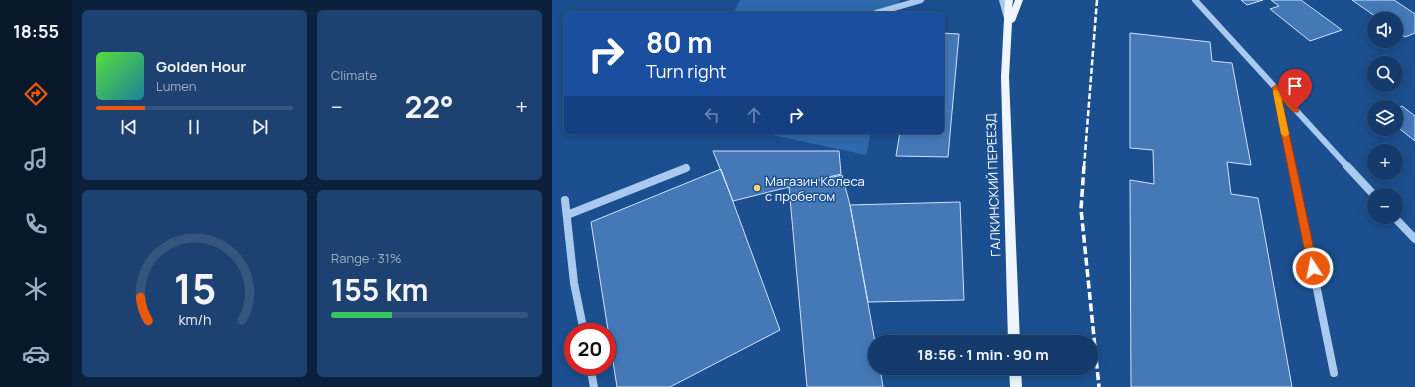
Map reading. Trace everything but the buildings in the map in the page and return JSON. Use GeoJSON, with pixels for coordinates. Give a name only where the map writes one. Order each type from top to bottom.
{"type":"FeatureCollection","features":[{"type":"Feature","properties":{"kind":"main road","name":"ГАЛКИНСКИЙ ПЕРЕЕЗД"},"geometry":{"type":"LineString","coordinates":[[1009,0],[1005,77],[1014,335]]}},
{"type":"Feature","properties":{"kind":"main road","name":"ГАЛКИНСКИЙ ПЕРЕЕЗД"},"geometry":{"type":"LineString","coordinates":[[1008,26],[1019,0]]}},
{"type":"Feature","properties":{"kind":"main road"},"geometry":{"type":"LineString","coordinates":[[1015,375],[1016,387]]}},
{"type":"Feature","properties":{"kind":"lane"},"geometry":{"type":"LineString","coordinates":[[879,12],[921,0]]}},
{"type":"Feature","properties":{"kind":"lane"},"geometry":{"type":"LineString","coordinates":[[1002,0],[1008,26]]}},
{"type":"Feature","properties":{"kind":"lane"},"geometry":{"type":"LineString","coordinates":[[1194,0],[1368,188]]}},
{"type":"Feature","properties":{"kind":"lane"},"geometry":{"type":"LineString","coordinates":[[1276,88],[1334,373]]}},
{"type":"Feature","properties":{"kind":"lane"},"geometry":{"type":"LineString","coordinates":[[567,215],[686,168]]}},
{"type":"Feature","properties":{"kind":"lane"},"geometry":{"type":"LineString","coordinates":[[565,200],[574,283],[582,323]]}},
{"type":"Feature","properties":{"kind":"lane"},"geometry":{"type":"LineString","coordinates":[[1400,224],[1415,240]]}},
{"type":"Feature","properties":{"kind":"lane"},"geometry":{"type":"LineString","coordinates":[[592,375],[594,387]]}},
{"type":"Feature","properties":{"kind":"shaded area"},"geometry":{"type":"Polygon","coordinates":[[[740,0],[900,0],[897,12],[734,12],[740,0]]]}},
{"type":"Feature","properties":{"kind":"shaded area"},"geometry":{"type":"Polygon","coordinates":[[[767,134],[871,134],[866,155],[767,134]]]}},
{"type":"Feature","properties":{"kind":"railway"},"geometry":{"type":"LineString","coordinates":[[1084,167],[1097,0]]}},
{"type":"Feature","properties":{"kind":"railway"},"geometry":{"type":"LineString","coordinates":[[1084,166],[1081,209],[1099,387]]}},
{"type":"Feature","properties":{"kind":"slow traffic"},"geometry":{"type":"LineString","coordinates":[[1277,92],[1285,134]]}},
{"type":"Feature","properties":{"kind":"place","name":"Магазин Колеса с пробегом"},"geometry":{"type":"Point","coordinates":[757,188]}},
{"type":"Feature","properties":{"kind":"route"},"geometry":{"type":"LineString","coordinates":[[1295,110],[1276,88],[1313,268]]}}]}
